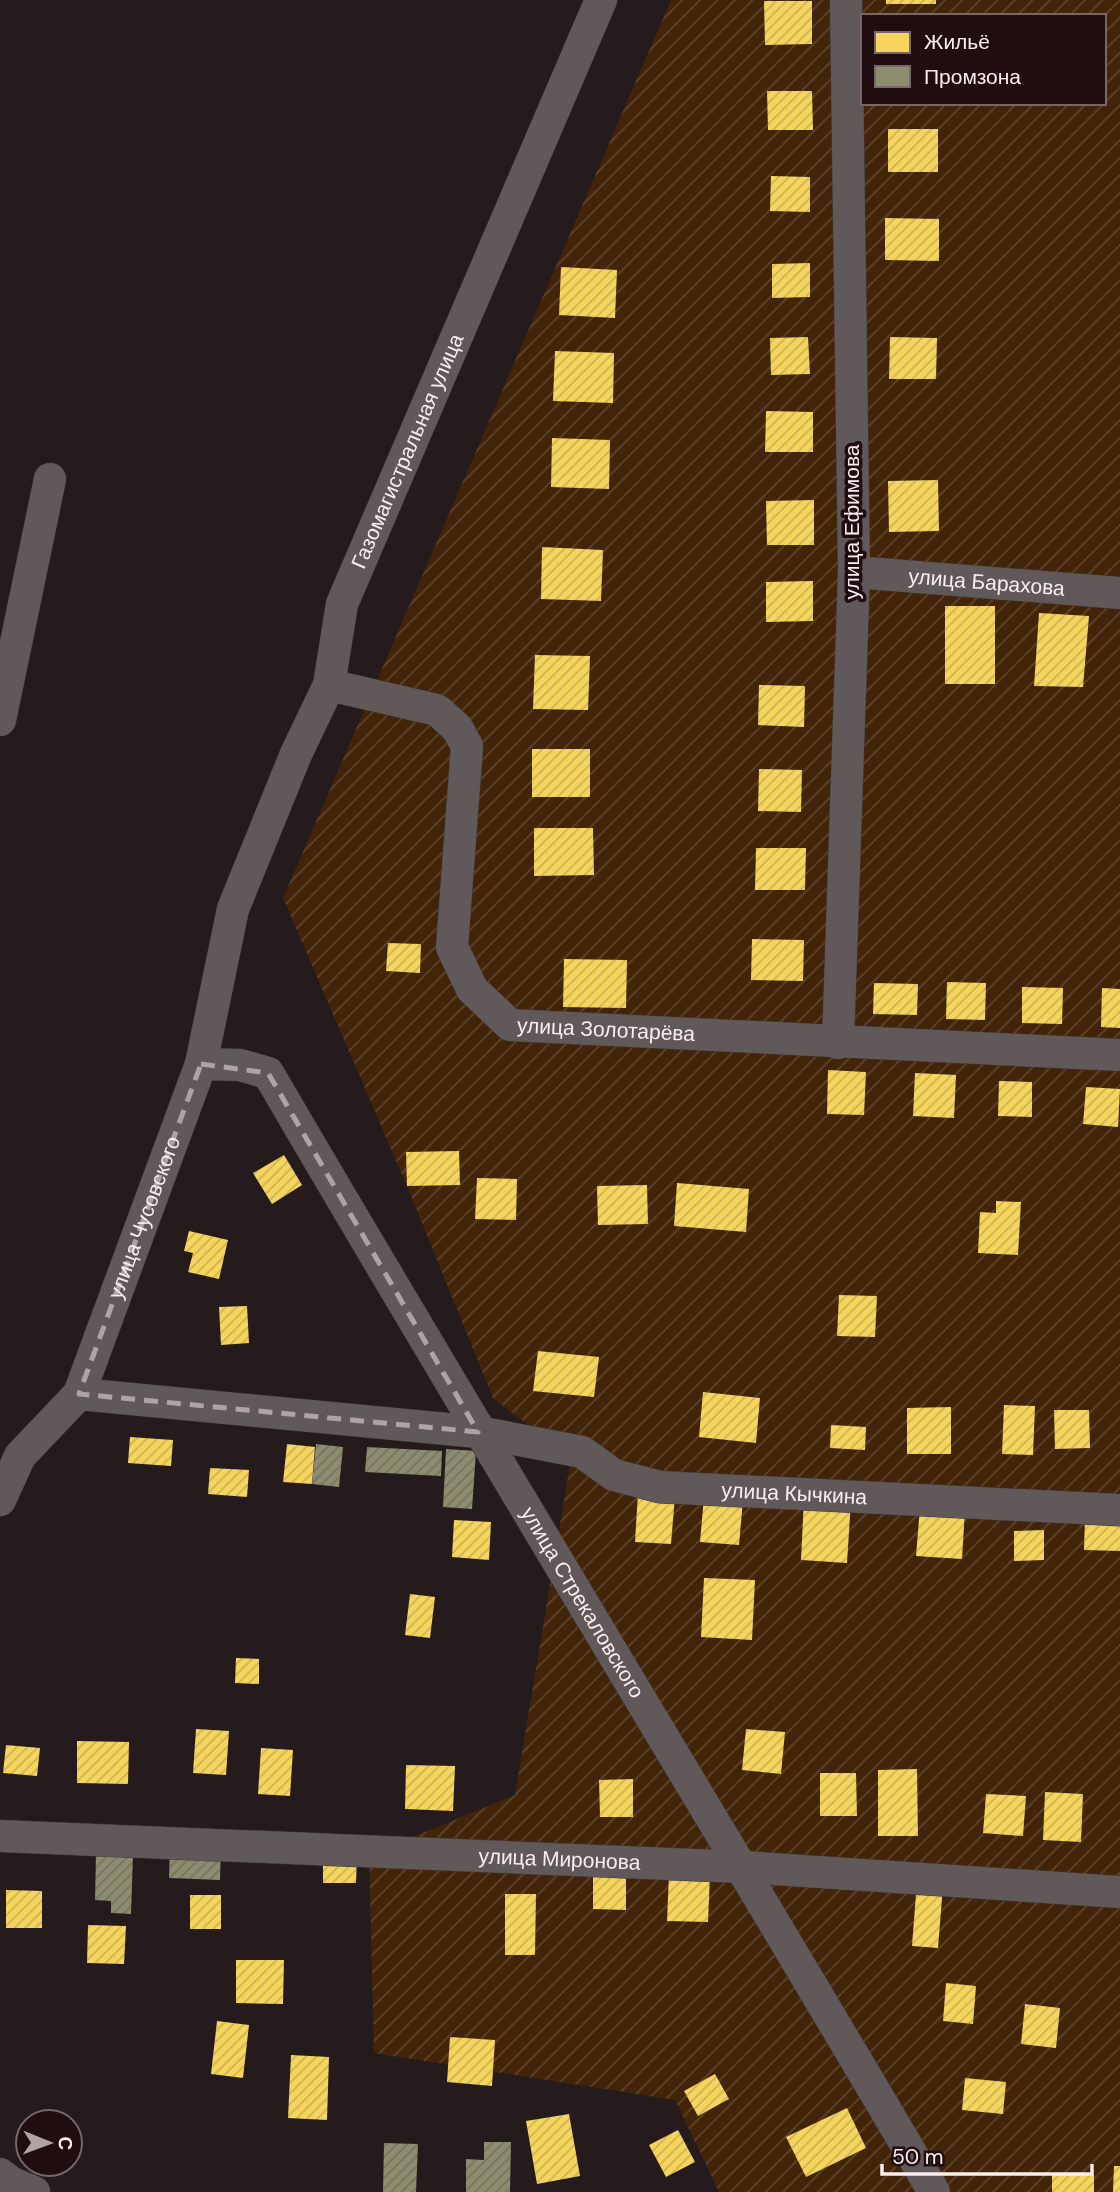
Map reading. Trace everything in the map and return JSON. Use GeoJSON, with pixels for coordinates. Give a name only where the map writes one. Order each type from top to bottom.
{"type":"FeatureCollection","features":[{"type":"Feature","properties":{"kind":"street","name":"Газомагистральная улица"},"geometry":{"type":"LineString","coordinates":[[233,909],[296,754],[329,685],[342,604],[601,0]]}},
{"type":"Feature","properties":{"kind":"street","name":"улица Ефимова"},"geometry":{"type":"LineString","coordinates":[[838,1043],[854,572],[846,0]]}},
{"type":"Feature","properties":{"kind":"street"},"geometry":{"type":"LineString","coordinates":[[0,720],[50,479]]}},
{"type":"Feature","properties":{"kind":"street","name":"улица Барахова"},"geometry":{"type":"LineString","coordinates":[[854,572],[1120,593]]}},
{"type":"Feature","properties":{"kind":"street","name":"улица Золотарёва"},"geometry":{"type":"LineString","coordinates":[[329,685],[436,710],[457,727],[467,746],[452,947],[472,989],[510,1025],[1120,1055]]}},
{"type":"Feature","properties":{"kind":"street","name":"улица Чусовского"},"geometry":{"type":"LineString","coordinates":[[0,1500],[20,1456],[79,1394],[201,1064],[233,909]]}},
{"type":"Feature","properties":{"kind":"street","name":"улица Стрекаловского"},"geometry":{"type":"LineString","coordinates":[[201,1064],[240,1065],[268,1073],[478,1432],[743,1867],[934,2192]]}},
{"type":"Feature","properties":{"kind":"street","name":"улица Кычкина"},"geometry":{"type":"LineString","coordinates":[[79,1394],[478,1432],[582,1452],[614,1475],[660,1487],[1120,1510]]}},
{"type":"Feature","properties":{"kind":"street","name":"улица Миронова"},"geometry":{"type":"LineString","coordinates":[[0,1836],[743,1867],[1120,1892]]}},
{"type":"Feature","properties":{"kind":"street"},"geometry":{"type":"LineString","coordinates":[[0,2174],[12,2183],[34,2192]]}},
{"type":"Feature","properties":{"kind":"highlighted area"},"geometry":{"type":"Polygon","coordinates":[[[201,1064],[268,1073],[478,1432],[79,1394],[201,1064]]]}},
{"type":"Feature","properties":{"kind":"shaded area"},"geometry":{"type":"Polygon","coordinates":[[[671,0],[1120,0],[1120,2192],[719,2192],[675,2100],[374,2053],[369,1855],[515,1795],[571,1458],[493,1398],[407,1186],[283,898],[671,0]]]}},
{"type":"Feature","properties":{"kind":"building: Жильё"},"geometry":{"type":"Polygon","coordinates":[[[886,0],[936,0],[936,4],[886,4],[886,0]]]}},
{"type":"Feature","properties":{"kind":"building: Жильё"},"geometry":{"type":"Polygon","coordinates":[[[764,1],[812,1],[812,44],[765,45],[764,1]]]}},
{"type":"Feature","properties":{"kind":"building: Жильё"},"geometry":{"type":"Polygon","coordinates":[[[767,91],[812,91],[813,130],[768,130],[767,91]]]}},
{"type":"Feature","properties":{"kind":"building: Жильё"},"geometry":{"type":"Polygon","coordinates":[[[888,129],[938,129],[938,172],[888,172],[888,129]]]}},
{"type":"Feature","properties":{"kind":"building: Жильё"},"geometry":{"type":"Polygon","coordinates":[[[771,176],[810,177],[810,212],[770,211],[771,176]]]}},
{"type":"Feature","properties":{"kind":"building: Жильё"},"geometry":{"type":"Polygon","coordinates":[[[885,218],[939,219],[939,261],[885,260],[885,218]]]}},
{"type":"Feature","properties":{"kind":"building: Жильё"},"geometry":{"type":"Polygon","coordinates":[[[810,263],[810,297],[772,298],[772,264],[810,263]]]}},
{"type":"Feature","properties":{"kind":"building: Жильё"},"geometry":{"type":"Polygon","coordinates":[[[561,267],[617,270],[615,318],[559,315],[561,267]]]}},
{"type":"Feature","properties":{"kind":"building: Жильё"},"geometry":{"type":"Polygon","coordinates":[[[808,337],[810,374],[771,375],[770,338],[808,337]]]}},
{"type":"Feature","properties":{"kind":"building: Жильё"},"geometry":{"type":"Polygon","coordinates":[[[890,337],[937,338],[936,379],[889,379],[890,337]]]}},
{"type":"Feature","properties":{"kind":"building: Жильё"},"geometry":{"type":"Polygon","coordinates":[[[555,351],[614,353],[613,403],[553,401],[555,351]]]}},
{"type":"Feature","properties":{"kind":"building: Жильё"},"geometry":{"type":"Polygon","coordinates":[[[766,411],[813,412],[813,452],[765,452],[766,411]]]}},
{"type":"Feature","properties":{"kind":"building: Жильё"},"geometry":{"type":"Polygon","coordinates":[[[552,438],[610,440],[609,489],[551,487],[552,438]]]}},
{"type":"Feature","properties":{"kind":"building: Жильё"},"geometry":{"type":"Polygon","coordinates":[[[938,480],[939,531],[889,532],[888,481],[938,480]]]}},
{"type":"Feature","properties":{"kind":"building: Жильё"},"geometry":{"type":"Polygon","coordinates":[[[814,500],[814,545],[767,545],[766,501],[814,500]]]}},
{"type":"Feature","properties":{"kind":"building: Жильё"},"geometry":{"type":"Polygon","coordinates":[[[542,547],[603,550],[601,601],[541,599],[542,547]]]}},
{"type":"Feature","properties":{"kind":"building: Жильё"},"geometry":{"type":"Polygon","coordinates":[[[813,581],[813,621],[766,622],[766,582],[813,581]]]}},
{"type":"Feature","properties":{"kind":"building: Жильё"},"geometry":{"type":"Polygon","coordinates":[[[945,606],[995,606],[995,684],[945,684],[945,606]]]}},
{"type":"Feature","properties":{"kind":"building: Жильё"},"geometry":{"type":"Polygon","coordinates":[[[1039,613],[1089,616],[1083,687],[1034,686],[1039,613]]]}},
{"type":"Feature","properties":{"kind":"building: Жильё"},"geometry":{"type":"Polygon","coordinates":[[[535,655],[590,656],[588,710],[533,709],[535,655]]]}},
{"type":"Feature","properties":{"kind":"building: Жильё"},"geometry":{"type":"Polygon","coordinates":[[[759,685],[805,686],[804,727],[758,725],[759,685]]]}},
{"type":"Feature","properties":{"kind":"building: Жильё"},"geometry":{"type":"Polygon","coordinates":[[[532,749],[590,749],[590,797],[532,797],[532,749]]]}},
{"type":"Feature","properties":{"kind":"building: Жильё"},"geometry":{"type":"Polygon","coordinates":[[[759,769],[802,770],[801,812],[758,811],[759,769]]]}},
{"type":"Feature","properties":{"kind":"building: Жильё"},"geometry":{"type":"Polygon","coordinates":[[[534,828],[593,828],[594,875],[534,876],[534,828]]]}},
{"type":"Feature","properties":{"kind":"building: Жильё"},"geometry":{"type":"Polygon","coordinates":[[[756,848],[806,848],[805,890],[755,890],[756,848]]]}},
{"type":"Feature","properties":{"kind":"building: Жильё"},"geometry":{"type":"Polygon","coordinates":[[[752,939],[804,940],[803,981],[751,980],[752,939]]]}},
{"type":"Feature","properties":{"kind":"building: Жильё"},"geometry":{"type":"Polygon","coordinates":[[[388,943],[421,944],[420,973],[386,971],[388,943]]]}},
{"type":"Feature","properties":{"kind":"building: Жильё"},"geometry":{"type":"Polygon","coordinates":[[[564,959],[627,960],[626,1008],[563,1007],[564,959]]]}},
{"type":"Feature","properties":{"kind":"building: Жильё"},"geometry":{"type":"Polygon","coordinates":[[[947,982],[986,983],[985,1020],[946,1019],[947,982]]]}},
{"type":"Feature","properties":{"kind":"building: Жильё"},"geometry":{"type":"Polygon","coordinates":[[[874,983],[918,984],[917,1015],[873,1014],[874,983]]]}},
{"type":"Feature","properties":{"kind":"building: Жильё"},"geometry":{"type":"Polygon","coordinates":[[[1022,987],[1063,988],[1062,1024],[1022,1023],[1022,987]]]}},
{"type":"Feature","properties":{"kind":"building: Жильё"},"geometry":{"type":"Polygon","coordinates":[[[1102,988],[1120,989],[1120,1028],[1101,1027],[1102,988]]]}},
{"type":"Feature","properties":{"kind":"building: Жильё"},"geometry":{"type":"Polygon","coordinates":[[[828,1070],[866,1072],[864,1115],[827,1114],[828,1070]]]}},
{"type":"Feature","properties":{"kind":"building: Жильё"},"geometry":{"type":"Polygon","coordinates":[[[915,1073],[956,1075],[954,1118],[913,1116],[915,1073]]]}},
{"type":"Feature","properties":{"kind":"building: Жильё"},"geometry":{"type":"Polygon","coordinates":[[[999,1081],[1032,1082],[1032,1117],[998,1116],[999,1081]]]}},
{"type":"Feature","properties":{"kind":"building: Жильё"},"geometry":{"type":"Polygon","coordinates":[[[1086,1087],[1120,1089],[1118,1127],[1083,1124],[1086,1087]]]}},
{"type":"Feature","properties":{"kind":"building: Жильё"},"geometry":{"type":"Polygon","coordinates":[[[459,1151],[460,1185],[407,1186],[406,1152],[459,1151]]]}},
{"type":"Feature","properties":{"kind":"building: Жильё"},"geometry":{"type":"Polygon","coordinates":[[[284,1155],[302,1185],[272,1204],[253,1173],[284,1155]]]}},
{"type":"Feature","properties":{"kind":"building: Жильё"},"geometry":{"type":"Polygon","coordinates":[[[477,1178],[517,1179],[516,1220],[475,1219],[477,1178]]]}},
{"type":"Feature","properties":{"kind":"building: Жильё"},"geometry":{"type":"Polygon","coordinates":[[[677,1183],[749,1189],[746,1232],[674,1226],[677,1183]]]}},
{"type":"Feature","properties":{"kind":"building: Жильё"},"geometry":{"type":"Polygon","coordinates":[[[647,1185],[648,1224],[598,1225],[597,1186],[647,1185]]]}},
{"type":"Feature","properties":{"kind":"building: Жильё"},"geometry":{"type":"Polygon","coordinates":[[[996,1201],[1021,1202],[1018,1255],[978,1253],[980,1212],[996,1213],[996,1201]]]}},
{"type":"Feature","properties":{"kind":"building: Жильё"},"geometry":{"type":"Polygon","coordinates":[[[189,1231],[228,1240],[219,1279],[188,1272],[193,1253],[184,1251],[189,1231]]]}},
{"type":"Feature","properties":{"kind":"building: Жильё"},"geometry":{"type":"Polygon","coordinates":[[[839,1295],[877,1296],[875,1337],[837,1336],[839,1295]]]}},
{"type":"Feature","properties":{"kind":"building: Жильё"},"geometry":{"type":"Polygon","coordinates":[[[247,1306],[249,1343],[221,1345],[219,1307],[247,1306]]]}},
{"type":"Feature","properties":{"kind":"building: Жильё"},"geometry":{"type":"Polygon","coordinates":[[[538,1351],[599,1357],[594,1397],[533,1391],[538,1351]]]}},
{"type":"Feature","properties":{"kind":"building: Жильё"},"geometry":{"type":"Polygon","coordinates":[[[703,1392],[760,1398],[756,1443],[699,1437],[703,1392]]]}},
{"type":"Feature","properties":{"kind":"building: Жильё"},"geometry":{"type":"Polygon","coordinates":[[[1004,1405],[1035,1406],[1033,1455],[1002,1454],[1004,1405]]]}},
{"type":"Feature","properties":{"kind":"building: Жильё"},"geometry":{"type":"Polygon","coordinates":[[[951,1407],[951,1454],[907,1454],[907,1408],[951,1407]]]}},
{"type":"Feature","properties":{"kind":"building: Жильё"},"geometry":{"type":"Polygon","coordinates":[[[1054,1410],[1089,1410],[1090,1448],[1055,1449],[1054,1410]]]}},
{"type":"Feature","properties":{"kind":"building: Жильё"},"geometry":{"type":"Polygon","coordinates":[[[831,1425],[866,1427],[865,1450],[830,1448],[831,1425]]]}},
{"type":"Feature","properties":{"kind":"building: Жильё"},"geometry":{"type":"Polygon","coordinates":[[[130,1437],[173,1440],[171,1466],[128,1463],[130,1437]]]}},
{"type":"Feature","properties":{"kind":"building: Жильё"},"geometry":{"type":"Polygon","coordinates":[[[287,1444],[315,1447],[312,1484],[283,1482],[287,1444]]]}},
{"type":"Feature","properties":{"kind":"building: Жильё"},"geometry":{"type":"Polygon","coordinates":[[[210,1468],[249,1470],[247,1497],[208,1494],[210,1468]]]}},
{"type":"Feature","properties":{"kind":"building: Жильё"},"geometry":{"type":"Polygon","coordinates":[[[638,1493],[675,1496],[671,1544],[635,1542],[638,1493]]]}},
{"type":"Feature","properties":{"kind":"building: Жильё"},"geometry":{"type":"Polygon","coordinates":[[[704,1497],[743,1500],[739,1545],[700,1542],[704,1497]]]}},
{"type":"Feature","properties":{"kind":"building: Жильё"},"geometry":{"type":"Polygon","coordinates":[[[804,1498],[851,1501],[847,1563],[801,1560],[804,1498]]]}},
{"type":"Feature","properties":{"kind":"building: Жильё"},"geometry":{"type":"Polygon","coordinates":[[[920,1507],[965,1510],[962,1559],[916,1556],[920,1507]]]}},
{"type":"Feature","properties":{"kind":"building: Жильё"},"geometry":{"type":"Polygon","coordinates":[[[1085,1518],[1120,1519],[1120,1551],[1084,1550],[1085,1518]]]}},
{"type":"Feature","properties":{"kind":"building: Жильё"},"geometry":{"type":"Polygon","coordinates":[[[454,1520],[491,1522],[489,1560],[452,1557],[454,1520]]]}},
{"type":"Feature","properties":{"kind":"building: Жильё"},"geometry":{"type":"Polygon","coordinates":[[[1044,1530],[1044,1560],[1014,1561],[1014,1531],[1044,1530]]]}},
{"type":"Feature","properties":{"kind":"building: Жильё"},"geometry":{"type":"Polygon","coordinates":[[[704,1578],[755,1580],[752,1640],[701,1637],[704,1578]]]}},
{"type":"Feature","properties":{"kind":"building: Жильё"},"geometry":{"type":"Polygon","coordinates":[[[410,1594],[435,1597],[430,1638],[405,1635],[410,1594]]]}},
{"type":"Feature","properties":{"kind":"building: Жильё"},"geometry":{"type":"Polygon","coordinates":[[[236,1658],[259,1659],[259,1684],[235,1683],[236,1658]]]}},
{"type":"Feature","properties":{"kind":"building: Жильё"},"geometry":{"type":"Polygon","coordinates":[[[196,1729],[229,1731],[226,1775],[193,1773],[196,1729]]]}},
{"type":"Feature","properties":{"kind":"building: Жильё"},"geometry":{"type":"Polygon","coordinates":[[[746,1729],[785,1732],[781,1774],[742,1770],[746,1729]]]}},
{"type":"Feature","properties":{"kind":"building: Жильё"},"geometry":{"type":"Polygon","coordinates":[[[77,1741],[129,1742],[128,1784],[77,1783],[77,1741]]]}},
{"type":"Feature","properties":{"kind":"building: Жильё"},"geometry":{"type":"Polygon","coordinates":[[[6,1745],[40,1748],[37,1776],[3,1773],[6,1745]]]}},
{"type":"Feature","properties":{"kind":"building: Жильё"},"geometry":{"type":"Polygon","coordinates":[[[261,1748],[293,1750],[290,1796],[258,1794],[261,1748]]]}},
{"type":"Feature","properties":{"kind":"building: Жильё"},"geometry":{"type":"Polygon","coordinates":[[[406,1765],[455,1766],[453,1811],[405,1809],[406,1765]]]}},
{"type":"Feature","properties":{"kind":"building: Жильё"},"geometry":{"type":"Polygon","coordinates":[[[917,1769],[918,1836],[878,1836],[878,1770],[917,1769]]]}},
{"type":"Feature","properties":{"kind":"building: Жильё"},"geometry":{"type":"Polygon","coordinates":[[[820,1773],[856,1773],[857,1816],[820,1816],[820,1773]]]}},
{"type":"Feature","properties":{"kind":"building: Жильё"},"geometry":{"type":"Polygon","coordinates":[[[633,1779],[633,1817],[600,1817],[599,1780],[633,1779]]]}},
{"type":"Feature","properties":{"kind":"building: Жильё"},"geometry":{"type":"Polygon","coordinates":[[[1045,1792],[1083,1794],[1081,1842],[1043,1840],[1045,1792]]]}},
{"type":"Feature","properties":{"kind":"building: Жильё"},"geometry":{"type":"Polygon","coordinates":[[[986,1794],[1026,1796],[1023,1836],[983,1833],[986,1794]]]}},
{"type":"Feature","properties":{"kind":"building: Жильё"},"geometry":{"type":"Polygon","coordinates":[[[323,1856],[357,1856],[356,1883],[323,1883],[323,1856]]]}},
{"type":"Feature","properties":{"kind":"building: Жильё"},"geometry":{"type":"Polygon","coordinates":[[[669,1874],[710,1875],[708,1922],[667,1921],[669,1874]]]}},
{"type":"Feature","properties":{"kind":"building: Жильё"},"geometry":{"type":"Polygon","coordinates":[[[593,1876],[626,1876],[626,1910],[593,1909],[593,1876]]]}},
{"type":"Feature","properties":{"kind":"building: Жильё"},"geometry":{"type":"Polygon","coordinates":[[[943,1886],[938,1948],[912,1946],[916,1894],[943,1886]]]}},
{"type":"Feature","properties":{"kind":"building: Жильё"},"geometry":{"type":"Polygon","coordinates":[[[6,1890],[42,1891],[42,1928],[6,1928],[6,1890]]]}},
{"type":"Feature","properties":{"kind":"building: Жильё"},"geometry":{"type":"Polygon","coordinates":[[[505,1894],[536,1894],[535,1955],[505,1955],[505,1894]]]}},
{"type":"Feature","properties":{"kind":"building: Жильё"},"geometry":{"type":"Polygon","coordinates":[[[190,1895],[221,1895],[221,1929],[190,1929],[190,1895]]]}},
{"type":"Feature","properties":{"kind":"building: Жильё"},"geometry":{"type":"Polygon","coordinates":[[[88,1925],[126,1926],[124,1964],[87,1963],[88,1925]]]}},
{"type":"Feature","properties":{"kind":"building: Жильё"},"geometry":{"type":"Polygon","coordinates":[[[236,1960],[284,1960],[283,2004],[236,2003],[236,1960]]]}},
{"type":"Feature","properties":{"kind":"building: Жильё"},"geometry":{"type":"Polygon","coordinates":[[[946,1983],[976,1986],[973,2024],[943,2021],[946,1983]]]}},
{"type":"Feature","properties":{"kind":"building: Жильё"},"geometry":{"type":"Polygon","coordinates":[[[1025,2004],[1060,2008],[1056,2048],[1021,2044],[1025,2004]]]}},
{"type":"Feature","properties":{"kind":"building: Жильё"},"geometry":{"type":"Polygon","coordinates":[[[217,2021],[249,2025],[243,2078],[211,2074],[217,2021]]]}},
{"type":"Feature","properties":{"kind":"building: Жильё"},"geometry":{"type":"Polygon","coordinates":[[[450,2037],[495,2040],[492,2086],[447,2082],[450,2037]]]}},
{"type":"Feature","properties":{"kind":"building: Жильё"},"geometry":{"type":"Polygon","coordinates":[[[291,2055],[329,2057],[327,2120],[288,2118],[291,2055]]]}},
{"type":"Feature","properties":{"kind":"building: Жильё"},"geometry":{"type":"Polygon","coordinates":[[[715,2074],[729,2099],[698,2116],[684,2091],[715,2074]]]}},
{"type":"Feature","properties":{"kind":"building: Жильё"},"geometry":{"type":"Polygon","coordinates":[[[965,2078],[1006,2082],[1003,2114],[962,2110],[965,2078]]]}},
{"type":"Feature","properties":{"kind":"building: Жильё"},"geometry":{"type":"Polygon","coordinates":[[[847,2108],[866,2148],[806,2177],[786,2137],[847,2108]]]}},
{"type":"Feature","properties":{"kind":"building: Жильё"},"geometry":{"type":"Polygon","coordinates":[[[569,2114],[580,2176],[537,2184],[526,2121],[569,2114]]]}},
{"type":"Feature","properties":{"kind":"building: Жильё"},"geometry":{"type":"Polygon","coordinates":[[[678,2130],[695,2162],[666,2177],[649,2145],[678,2130]]]}},
{"type":"Feature","properties":{"kind":"building: Жильё"},"geometry":{"type":"Polygon","coordinates":[[[1114,2166],[1120,2166],[1120,2192],[1113,2192],[1114,2166]]]}},
{"type":"Feature","properties":{"kind":"building: Жильё"},"geometry":{"type":"Polygon","coordinates":[[[1052,2173],[1094,2175],[1094,2192],[1052,2192],[1052,2173]]]}},
{"type":"Feature","properties":{"kind":"building: Промзона"},"geometry":{"type":"Polygon","coordinates":[[[316,1444],[343,1447],[339,1487],[312,1484],[316,1444]]]}},
{"type":"Feature","properties":{"kind":"building: Промзона"},"geometry":{"type":"Polygon","coordinates":[[[367,1447],[442,1451],[441,1476],[365,1472],[367,1447]]]}},
{"type":"Feature","properties":{"kind":"building: Промзона"},"geometry":{"type":"Polygon","coordinates":[[[446,1449],[476,1451],[472,1509],[443,1507],[446,1449]]]}},
{"type":"Feature","properties":{"kind":"building: Промзона"},"geometry":{"type":"Polygon","coordinates":[[[170,1846],[221,1847],[220,1880],[169,1878],[170,1846]]]}},
{"type":"Feature","properties":{"kind":"building: Промзона"},"geometry":{"type":"Polygon","coordinates":[[[96,1853],[133,1855],[131,1914],[111,1913],[111,1901],[95,1900],[96,1853]]]}},
{"type":"Feature","properties":{"kind":"building: Промзона"},"geometry":{"type":"Polygon","coordinates":[[[484,2142],[511,2142],[510,2192],[466,2192],[466,2159],[484,2160],[484,2142]]]}},
{"type":"Feature","properties":{"kind":"building: Промзона"},"geometry":{"type":"Polygon","coordinates":[[[384,2143],[418,2144],[416,2192],[383,2192],[384,2143]]]}}]}
